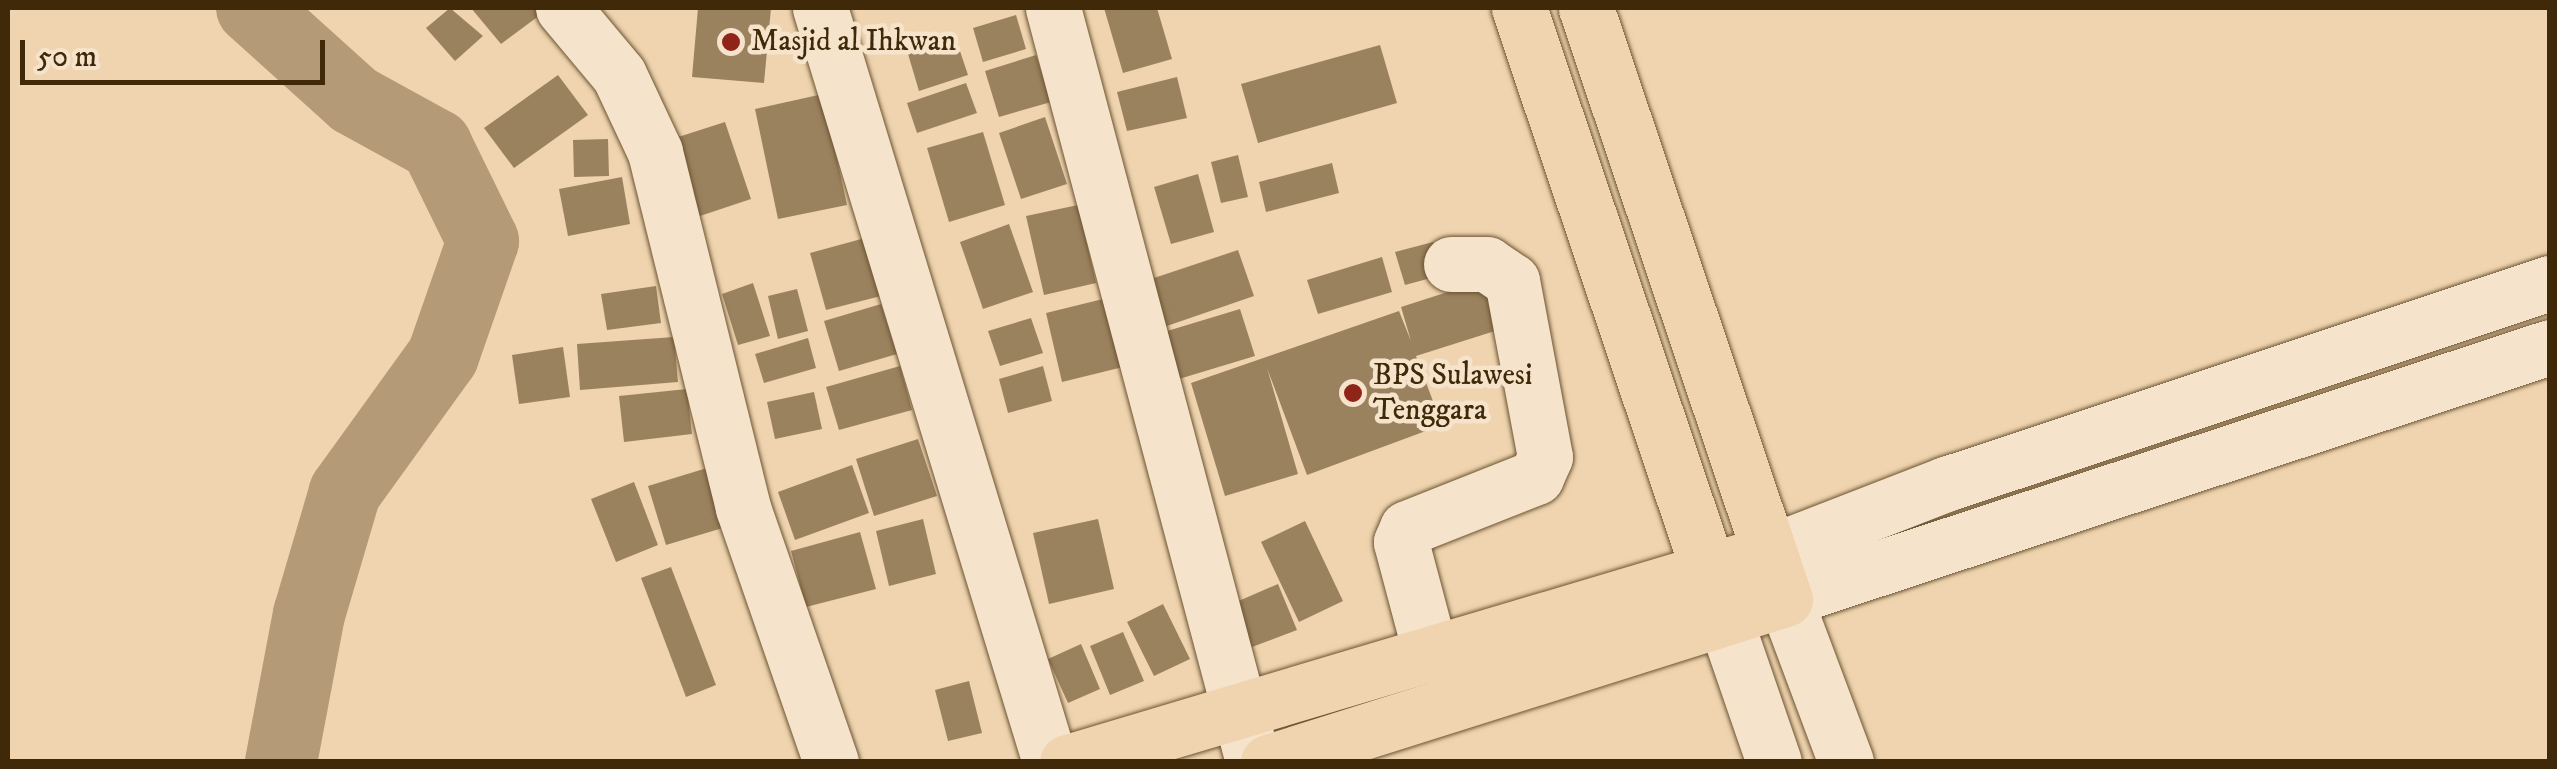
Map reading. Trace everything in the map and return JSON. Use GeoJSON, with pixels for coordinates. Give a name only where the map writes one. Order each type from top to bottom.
{"type":"FeatureCollection","features":[{"type":"Feature","properties":{"kind":"highway"},"geometry":{"type":"LineString","coordinates":[[1519,8],[1717,595]]}},
{"type":"Feature","properties":{"kind":"highway"},"geometry":{"type":"LineString","coordinates":[[1268,762],[1777,576],[1586,8]]}},
{"type":"Feature","properties":{"kind":"highway"},"geometry":{"type":"LineString","coordinates":[[1067,762],[1245,738],[1431,655],[1717,595]]}},
{"type":"Feature","properties":{"kind":"street"},"geometry":{"type":"LineString","coordinates":[[563,8],[619,76],[656,152],[743,508],[831,762]]}},
{"type":"Feature","properties":{"kind":"street"},"geometry":{"type":"LineString","coordinates":[[820,8],[1050,762]]}},
{"type":"Feature","properties":{"kind":"street"},"geometry":{"type":"LineString","coordinates":[[1053,8],[1245,738]]}},
{"type":"Feature","properties":{"kind":"street"},"geometry":{"type":"LineString","coordinates":[[1431,655],[1401,542],[1407,528],[1536,478],[1545,456],[1512,281],[1487,264],[1450,264]]}},
{"type":"Feature","properties":{"kind":"street"},"geometry":{"type":"LineString","coordinates":[[1777,576],[1965,478],[2550,283]]}},
{"type":"Feature","properties":{"kind":"street"},"geometry":{"type":"LineString","coordinates":[[1777,576],[2550,347]]}},
{"type":"Feature","properties":{"kind":"street"},"geometry":{"type":"LineString","coordinates":[[1777,576],[1846,762]]}},
{"type":"Feature","properties":{"kind":"street"},"geometry":{"type":"LineString","coordinates":[[1717,595],[1774,762]]}},
{"type":"Feature","properties":{"kind":"building"},"geometry":{"type":"Polygon","coordinates":[[[450,8],[483,36],[455,61],[426,28],[450,8]]]}},
{"type":"Feature","properties":{"kind":"building"},"geometry":{"type":"Polygon","coordinates":[[[471,8],[534,8],[540,15],[501,44],[471,8]]]}},
{"type":"Feature","properties":{"kind":"building","name":"Masjid al Ihkwan"},"geometry":{"type":"Polygon","coordinates":[[[698,8],[771,8],[764,83],[692,77],[698,8]]]}},
{"type":"Feature","properties":{"kind":"building"},"geometry":{"type":"Polygon","coordinates":[[[1104,8],[1157,8],[1172,59],[1123,73],[1104,8]]]}},
{"type":"Feature","properties":{"kind":"building"},"geometry":{"type":"Polygon","coordinates":[[[1016,15],[1026,49],[983,62],[973,28],[1016,15]]]}},
{"type":"Feature","properties":{"kind":"building"},"geometry":{"type":"Polygon","coordinates":[[[956,39],[968,75],[919,91],[908,54],[956,39]]]}},
{"type":"Feature","properties":{"kind":"building"},"geometry":{"type":"Polygon","coordinates":[[[1380,45],[1397,103],[1258,143],[1241,84],[1380,45]]]}},
{"type":"Feature","properties":{"kind":"building"},"geometry":{"type":"Polygon","coordinates":[[[1036,55],[1051,102],[999,117],[985,71],[1036,55]]]}},
{"type":"Feature","properties":{"kind":"building"},"geometry":{"type":"Polygon","coordinates":[[[558,75],[588,115],[514,168],[484,128],[558,75]]]}},
{"type":"Feature","properties":{"kind":"building"},"geometry":{"type":"Polygon","coordinates":[[[1177,77],[1187,118],[1127,131],[1117,92],[1177,77]]]}},
{"type":"Feature","properties":{"kind":"building"},"geometry":{"type":"Polygon","coordinates":[[[966,83],[977,113],[917,133],[907,103],[966,83]]]}},
{"type":"Feature","properties":{"kind":"building"},"geometry":{"type":"Polygon","coordinates":[[[823,94],[847,205],[778,219],[755,109],[823,94]]]}},
{"type":"Feature","properties":{"kind":"building"},"geometry":{"type":"Polygon","coordinates":[[[1045,117],[1067,184],[1021,199],[999,133],[1045,117]]]}},
{"type":"Feature","properties":{"kind":"building"},"geometry":{"type":"Polygon","coordinates":[[[725,122],[751,199],[697,217],[672,139],[725,122]]]}},
{"type":"Feature","properties":{"kind":"building"},"geometry":{"type":"Polygon","coordinates":[[[983,132],[1005,205],[949,222],[927,148],[983,132]]]}},
{"type":"Feature","properties":{"kind":"building"},"geometry":{"type":"Polygon","coordinates":[[[608,139],[609,176],[574,177],[573,140],[608,139]]]}},
{"type":"Feature","properties":{"kind":"building"},"geometry":{"type":"Polygon","coordinates":[[[1238,155],[1248,197],[1221,203],[1211,162],[1238,155]]]}},
{"type":"Feature","properties":{"kind":"building"},"geometry":{"type":"Polygon","coordinates":[[[1332,163],[1339,193],[1266,212],[1259,182],[1332,163]]]}},
{"type":"Feature","properties":{"kind":"building"},"geometry":{"type":"Polygon","coordinates":[[[1198,174],[1214,232],[1171,244],[1154,187],[1198,174]]]}},
{"type":"Feature","properties":{"kind":"building"},"geometry":{"type":"Polygon","coordinates":[[[622,177],[630,224],[568,236],[559,189],[622,177]]]}},
{"type":"Feature","properties":{"kind":"building"},"geometry":{"type":"Polygon","coordinates":[[[1078,205],[1096,283],[1044,295],[1026,216],[1078,205]]]}},
{"type":"Feature","properties":{"kind":"building"},"geometry":{"type":"Polygon","coordinates":[[[1009,224],[1033,292],[983,309],[960,242],[1009,224]]]}},
{"type":"Feature","properties":{"kind":"building"},"geometry":{"type":"Polygon","coordinates":[[[865,238],[881,296],[826,310],[810,253],[865,238]]]}},
{"type":"Feature","properties":{"kind":"building"},"geometry":{"type":"Polygon","coordinates":[[[1433,242],[1442,275],[1405,285],[1395,252],[1433,242]]]}},
{"type":"Feature","properties":{"kind":"building"},"geometry":{"type":"Polygon","coordinates":[[[1238,250],[1254,296],[1161,328],[1145,281],[1238,250]]]}},
{"type":"Feature","properties":{"kind":"building"},"geometry":{"type":"Polygon","coordinates":[[[1382,257],[1392,292],[1318,314],[1307,280],[1382,257]]]}},
{"type":"Feature","properties":{"kind":"building"},"geometry":{"type":"Polygon","coordinates":[[[1482,281],[1498,330],[1416,356],[1442,425],[1307,475],[1267,368],[1298,474],[1225,496],[1191,383],[1399,311],[1411,341],[1401,307],[1482,281]]]}},
{"type":"Feature","properties":{"kind":"building"},"geometry":{"type":"Polygon","coordinates":[[[753,283],[770,336],[738,345],[722,294],[753,283]]]}},
{"type":"Feature","properties":{"kind":"building"},"geometry":{"type":"Polygon","coordinates":[[[656,286],[661,323],[607,330],[601,294],[656,286]]]}},
{"type":"Feature","properties":{"kind":"building"},"geometry":{"type":"Polygon","coordinates":[[[797,289],[808,331],[778,339],[768,296],[797,289]]]}},
{"type":"Feature","properties":{"kind":"building"},"geometry":{"type":"Polygon","coordinates":[[[1107,298],[1123,367],[1062,382],[1046,313],[1107,298]]]}},
{"type":"Feature","properties":{"kind":"building"},"geometry":{"type":"Polygon","coordinates":[[[881,304],[897,354],[839,371],[824,321],[881,304]]]}},
{"type":"Feature","properties":{"kind":"building"},"geometry":{"type":"Polygon","coordinates":[[[1240,309],[1255,356],[1169,382],[1154,335],[1240,309]]]}},
{"type":"Feature","properties":{"kind":"building"},"geometry":{"type":"Polygon","coordinates":[[[1031,318],[1043,353],[1000,366],[988,331],[1031,318]]]}},
{"type":"Feature","properties":{"kind":"building"},"geometry":{"type":"Polygon","coordinates":[[[674,337],[678,382],[580,390],[577,344],[674,337]]]}},
{"type":"Feature","properties":{"kind":"building"},"geometry":{"type":"Polygon","coordinates":[[[808,338],[816,368],[764,383],[755,354],[808,338]]]}},
{"type":"Feature","properties":{"kind":"building"},"geometry":{"type":"Polygon","coordinates":[[[563,347],[570,397],[519,404],[512,355],[563,347]]]}},
{"type":"Feature","properties":{"kind":"building"},"geometry":{"type":"Polygon","coordinates":[[[900,366],[912,410],[839,430],[826,387],[900,366]]]}},
{"type":"Feature","properties":{"kind":"building"},"geometry":{"type":"Polygon","coordinates":[[[1043,366],[1052,401],[1008,413],[999,379],[1043,366]]]}},
{"type":"Feature","properties":{"kind":"building"},"geometry":{"type":"Polygon","coordinates":[[[687,389],[692,434],[624,442],[619,396],[687,389]]]}},
{"type":"Feature","properties":{"kind":"building"},"geometry":{"type":"Polygon","coordinates":[[[814,392],[822,429],[775,439],[767,402],[814,392]]]}},
{"type":"Feature","properties":{"kind":"building"},"geometry":{"type":"Polygon","coordinates":[[[918,439],[937,496],[874,516],[856,459],[918,439]]]}},
{"type":"Feature","properties":{"kind":"building"},"geometry":{"type":"Polygon","coordinates":[[[852,465],[869,513],[795,540],[778,492],[852,465]]]}},
{"type":"Feature","properties":{"kind":"building"},"geometry":{"type":"Polygon","coordinates":[[[707,468],[726,527],[666,545],[648,486],[707,468]]]}},
{"type":"Feature","properties":{"kind":"building"},"geometry":{"type":"Polygon","coordinates":[[[634,482],[658,545],[616,562],[591,499],[634,482]]]}},
{"type":"Feature","properties":{"kind":"building"},"geometry":{"type":"Polygon","coordinates":[[[923,519],[936,574],[889,586],[876,531],[923,519]]]}},
{"type":"Feature","properties":{"kind":"building"},"geometry":{"type":"Polygon","coordinates":[[[1098,519],[1114,589],[1049,604],[1033,533],[1098,519]]]}},
{"type":"Feature","properties":{"kind":"building"},"geometry":{"type":"Polygon","coordinates":[[[1305,521],[1343,601],[1299,622],[1261,542],[1305,521]]]}},
{"type":"Feature","properties":{"kind":"building"},"geometry":{"type":"Polygon","coordinates":[[[860,532],[876,589],[806,607],[791,551],[860,532]]]}},
{"type":"Feature","properties":{"kind":"building"},"geometry":{"type":"Polygon","coordinates":[[[671,567],[716,685],[686,697],[641,578],[671,567]]]}},
{"type":"Feature","properties":{"kind":"building"},"geometry":{"type":"Polygon","coordinates":[[[1278,584],[1297,630],[1252,647],[1234,603],[1278,584]]]}},
{"type":"Feature","properties":{"kind":"building"},"geometry":{"type":"Polygon","coordinates":[[[1163,604],[1190,659],[1154,676],[1127,622],[1163,604]]]}},
{"type":"Feature","properties":{"kind":"building"},"geometry":{"type":"Polygon","coordinates":[[[1123,632],[1144,681],[1110,695],[1090,646],[1123,632]]]}},
{"type":"Feature","properties":{"kind":"building"},"geometry":{"type":"Polygon","coordinates":[[[1081,644],[1100,689],[1068,703],[1048,659],[1081,644]]]}},
{"type":"Feature","properties":{"kind":"building"},"geometry":{"type":"Polygon","coordinates":[[[969,681],[982,733],[948,741],[935,690],[969,681]]]}},
{"type":"Feature","properties":{"kind":"waterway"},"geometry":{"type":"LineString","coordinates":[[252,8],[354,100],[436,145],[483,241],[443,356],[345,492],[309,614],[281,762]]}},
{"type":"Feature","properties":{"kind":"place","name":"Masjid al Ihkwan"},"geometry":{"type":"Point","coordinates":[731,42]}},
{"type":"Feature","properties":{"kind":"place","name":"BPS Sulawesi Tenggara"},"geometry":{"type":"Point","coordinates":[1353,393]}}]}
